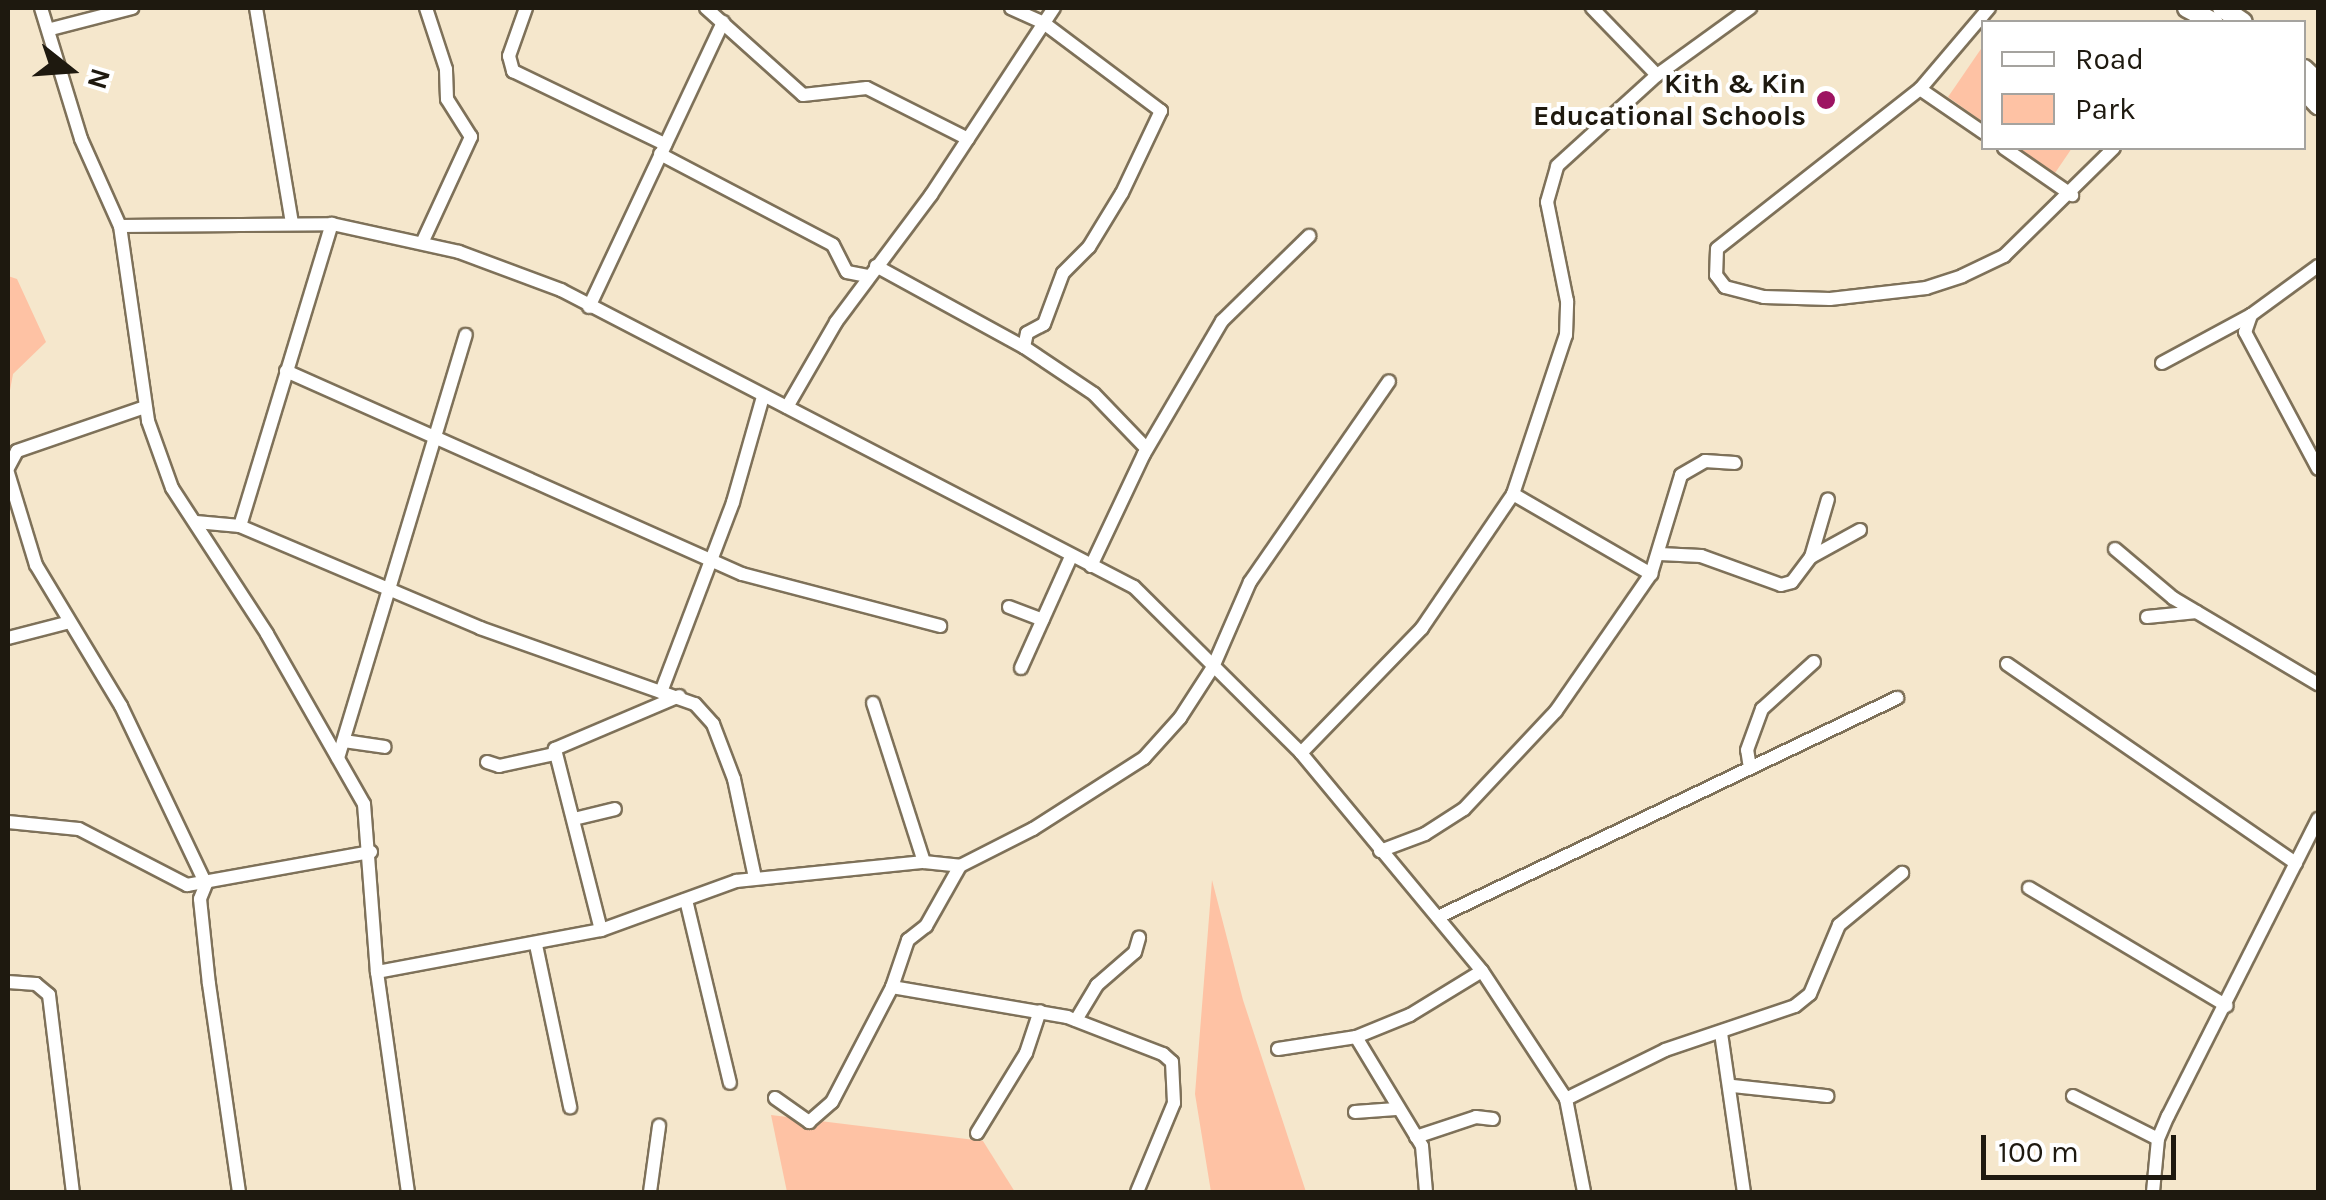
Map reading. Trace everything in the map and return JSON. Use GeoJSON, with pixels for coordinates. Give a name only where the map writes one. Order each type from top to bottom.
{"type":"FeatureCollection","features":[{"type":"Feature","properties":{"kind":"main road"},"geometry":{"type":"LineString","coordinates":[[2187,8],[2209,20]]}},
{"type":"Feature","properties":{"kind":"street"},"geometry":{"type":"LineString","coordinates":[[40,8],[51,29],[82,139],[120,226],[145,407],[172,488],[364,804],[377,972],[408,1192]]}},
{"type":"Feature","properties":{"kind":"street"},"geometry":{"type":"LineString","coordinates":[[51,29],[132,8]]}},
{"type":"Feature","properties":{"kind":"street"},"geometry":{"type":"LineString","coordinates":[[256,8],[292,222]]}},
{"type":"Feature","properties":{"kind":"street"},"geometry":{"type":"LineString","coordinates":[[422,243],[471,137],[446,98],[446,69],[426,8]]}},
{"type":"Feature","properties":{"kind":"street"},"geometry":{"type":"LineString","coordinates":[[526,8],[509,56],[513,71],[662,149],[832,246],[847,272],[872,271],[1024,347],[1094,394],[1147,449]]}},
{"type":"Feature","properties":{"kind":"street"},"geometry":{"type":"LineString","coordinates":[[706,8],[803,94],[867,88],[968,139]]}},
{"type":"Feature","properties":{"kind":"street"},"geometry":{"type":"LineString","coordinates":[[1010,8],[1044,23],[1161,111],[1122,194],[1089,247],[1062,273],[1044,324],[1027,333],[1024,347]]}},
{"type":"Feature","properties":{"kind":"street"},"geometry":{"type":"LineString","coordinates":[[786,407],[872,271],[968,139],[1054,8]]}},
{"type":"Feature","properties":{"kind":"street"},"geometry":{"type":"LineString","coordinates":[[1592,8],[1657,75]]}},
{"type":"Feature","properties":{"kind":"street"},"geometry":{"type":"LineString","coordinates":[[1301,753],[1422,628],[1512,494],[1566,336],[1549,180],[1657,75],[1750,8]]}},
{"type":"Feature","properties":{"kind":"street"},"geometry":{"type":"LineString","coordinates":[[1989,8],[1920,88],[1716,249],[1716,275],[1724,287],[1764,297],[1830,299],[1926,288],[2004,256],[2072,195],[2112,150]]}},
{"type":"Feature","properties":{"kind":"street"},"geometry":{"type":"LineString","coordinates":[[589,307],[723,22]]}},
{"type":"Feature","properties":{"kind":"street"},"geometry":{"type":"LineString","coordinates":[[1920,88],[1981,131]]}},
{"type":"Feature","properties":{"kind":"street"},"geometry":{"type":"LineString","coordinates":[[2007,150],[2072,195]]}},
{"type":"Feature","properties":{"kind":"street"},"geometry":{"type":"LineString","coordinates":[[120,226],[332,224],[422,243],[561,290],[763,398],[912,468],[1071,558],[1134,588],[1301,753],[1482,971],[1566,1099],[1584,1192]]}},
{"type":"Feature","properties":{"kind":"street"},"geometry":{"type":"LineString","coordinates":[[240,526],[332,224]]}},
{"type":"Feature","properties":{"kind":"street"},"geometry":{"type":"LineString","coordinates":[[1090,566],[1147,449],[1222,321],[1309,236]]}},
{"type":"Feature","properties":{"kind":"street"},"geometry":{"type":"LineString","coordinates":[[2162,364],[2251,315],[2318,266]]}},
{"type":"Feature","properties":{"kind":"street"},"geometry":{"type":"LineString","coordinates":[[2251,315],[2245,332],[2318,468]]}},
{"type":"Feature","properties":{"kind":"street"},"geometry":{"type":"LineString","coordinates":[[338,758],[386,588],[466,336]]}},
{"type":"Feature","properties":{"kind":"street"},"geometry":{"type":"LineString","coordinates":[[286,371],[708,554],[742,574],[940,626]]}},
{"type":"Feature","properties":{"kind":"street"},"geometry":{"type":"LineString","coordinates":[[775,1098],[798,1119],[818,1118],[892,987],[908,940],[926,926],[960,866],[1144,758],[1214,667],[1250,582],[1389,381]]}},
{"type":"Feature","properties":{"kind":"street"},"geometry":{"type":"LineString","coordinates":[[662,692],[708,554],[733,502],[763,398]]}},
{"type":"Feature","properties":{"kind":"street"},"geometry":{"type":"LineString","coordinates":[[145,407],[17,451],[8,470],[23,532],[66,623],[121,706],[206,884],[200,899],[209,984],[239,1192]]}},
{"type":"Feature","properties":{"kind":"street"},"geometry":{"type":"LineString","coordinates":[[1380,851],[1425,834],[1464,809],[1556,712],[1651,574],[1682,475],[1705,461],[1735,463]]}},
{"type":"Feature","properties":{"kind":"street"},"geometry":{"type":"LineString","coordinates":[[1512,494],[1651,574]]}},
{"type":"Feature","properties":{"kind":"street"},"geometry":{"type":"LineString","coordinates":[[1660,554],[1701,556],[1781,584],[1792,582],[1810,557],[1828,499]]}},
{"type":"Feature","properties":{"kind":"street"},"geometry":{"type":"LineString","coordinates":[[196,522],[240,526],[386,588],[679,696],[713,724],[755,878]]}},
{"type":"Feature","properties":{"kind":"street"},"geometry":{"type":"LineString","coordinates":[[1810,557],[1860,530]]}},
{"type":"Feature","properties":{"kind":"street"},"geometry":{"type":"LineString","coordinates":[[2115,548],[2200,612],[2318,684]]}},
{"type":"Feature","properties":{"kind":"street"},"geometry":{"type":"LineString","coordinates":[[1021,668],[1071,558]]}},
{"type":"Feature","properties":{"kind":"street"},"geometry":{"type":"LineString","coordinates":[[1009,607],[1043,620]]}},
{"type":"Feature","properties":{"kind":"street"},"geometry":{"type":"LineString","coordinates":[[2146,618],[2200,612]]}},
{"type":"Feature","properties":{"kind":"street"},"geometry":{"type":"LineString","coordinates":[[8,638],[66,623]]}},
{"type":"Feature","properties":{"kind":"street"},"geometry":{"type":"LineString","coordinates":[[1750,768],[1747,750],[1762,709],[1814,662]]}},
{"type":"Feature","properties":{"kind":"street"},"geometry":{"type":"LineString","coordinates":[[2008,664],[2296,864]]}},
{"type":"Feature","properties":{"kind":"street"},"geometry":{"type":"LineString","coordinates":[[601,930],[554,754],[561,742],[679,696]]}},
{"type":"Feature","properties":{"kind":"street"},"geometry":{"type":"LineString","coordinates":[[1438,917],[1897,698]]}},
{"type":"Feature","properties":{"kind":"street"},"geometry":{"type":"LineString","coordinates":[[873,703],[924,862]]}},
{"type":"Feature","properties":{"kind":"street"},"geometry":{"type":"LineString","coordinates":[[344,741],[385,747]]}},
{"type":"Feature","properties":{"kind":"street"},"geometry":{"type":"LineString","coordinates":[[487,762],[499,766],[554,754]]}},
{"type":"Feature","properties":{"kind":"street"},"geometry":{"type":"LineString","coordinates":[[574,819],[615,809]]}},
{"type":"Feature","properties":{"kind":"street"},"geometry":{"type":"LineString","coordinates":[[2153,1192],[2158,1138],[2318,819]]}},
{"type":"Feature","properties":{"kind":"street"},"geometry":{"type":"LineString","coordinates":[[8,822],[79,829],[187,885],[370,852]]}},
{"type":"Feature","properties":{"kind":"street"},"geometry":{"type":"LineString","coordinates":[[377,972],[601,930],[755,878],[924,862],[960,866]]}},
{"type":"Feature","properties":{"kind":"street"},"geometry":{"type":"LineString","coordinates":[[1566,1099],[1665,1050],[1795,1006],[1810,994],[1830,936],[1902,873]]}},
{"type":"Feature","properties":{"kind":"street"},"geometry":{"type":"LineString","coordinates":[[2029,888],[2227,1006]]}},
{"type":"Feature","properties":{"kind":"street"},"geometry":{"type":"LineString","coordinates":[[686,900],[730,1084]]}},
{"type":"Feature","properties":{"kind":"street"},"geometry":{"type":"LineString","coordinates":[[1076,1020],[1097,985],[1135,952],[1139,938]]}},
{"type":"Feature","properties":{"kind":"street"},"geometry":{"type":"LineString","coordinates":[[536,945],[570,1107]]}},
{"type":"Feature","properties":{"kind":"street"},"geometry":{"type":"LineString","coordinates":[[1278,1049],[1356,1037],[1410,1015],[1482,971]]}},
{"type":"Feature","properties":{"kind":"street"},"geometry":{"type":"LineString","coordinates":[[8,982],[36,984],[49,995],[73,1192]]}},
{"type":"Feature","properties":{"kind":"street"},"geometry":{"type":"LineString","coordinates":[[892,987],[1076,1020],[1172,1062],[1174,1103],[1137,1192]]}},
{"type":"Feature","properties":{"kind":"street"},"geometry":{"type":"LineString","coordinates":[[977,1133],[1026,1053],[1040,1011]]}},
{"type":"Feature","properties":{"kind":"street"},"geometry":{"type":"LineString","coordinates":[[1721,1033],[1733,1086],[1744,1192]]}},
{"type":"Feature","properties":{"kind":"street"},"geometry":{"type":"LineString","coordinates":[[1356,1037],[1416,1137],[1426,1192]]}},
{"type":"Feature","properties":{"kind":"street"},"geometry":{"type":"LineString","coordinates":[[1733,1086],[1826,1096]]}},
{"type":"Feature","properties":{"kind":"street"},"geometry":{"type":"LineString","coordinates":[[2073,1096],[2158,1138]]}},
{"type":"Feature","properties":{"kind":"street"},"geometry":{"type":"LineString","coordinates":[[1355,1112],[1396,1109]]}},
{"type":"Feature","properties":{"kind":"street"},"geometry":{"type":"LineString","coordinates":[[1416,1137],[1476,1116],[1493,1118]]}},
{"type":"Feature","properties":{"kind":"street"},"geometry":{"type":"LineString","coordinates":[[650,1192],[659,1126]]}},
{"type":"Feature","properties":{"kind":"green space"},"geometry":{"type":"Polygon","coordinates":[[[1981,49],[1981,121],[1948,97],[1981,49]]]}},
{"type":"Feature","properties":{"kind":"green space"},"geometry":{"type":"Polygon","coordinates":[[[2022,150],[2071,150],[2055,173],[2022,150]]]}},
{"type":"Feature","properties":{"kind":"green space"},"geometry":{"type":"Polygon","coordinates":[[[8,276],[17,279],[46,342],[13,374],[8,401],[8,276]]]}},
{"type":"Feature","properties":{"kind":"green space"},"geometry":{"type":"Polygon","coordinates":[[[1212,880],[1243,1000],[1306,1192],[1211,1192],[1195,1094],[1212,880]]]}},
{"type":"Feature","properties":{"kind":"green space"},"geometry":{"type":"Polygon","coordinates":[[[771,1115],[983,1141],[1015,1192],[787,1192],[771,1115]]]}},
{"type":"Feature","properties":{"kind":"place","name":"Kith & Kin Educational Schools"},"geometry":{"type":"Point","coordinates":[1826,100]}}]}
